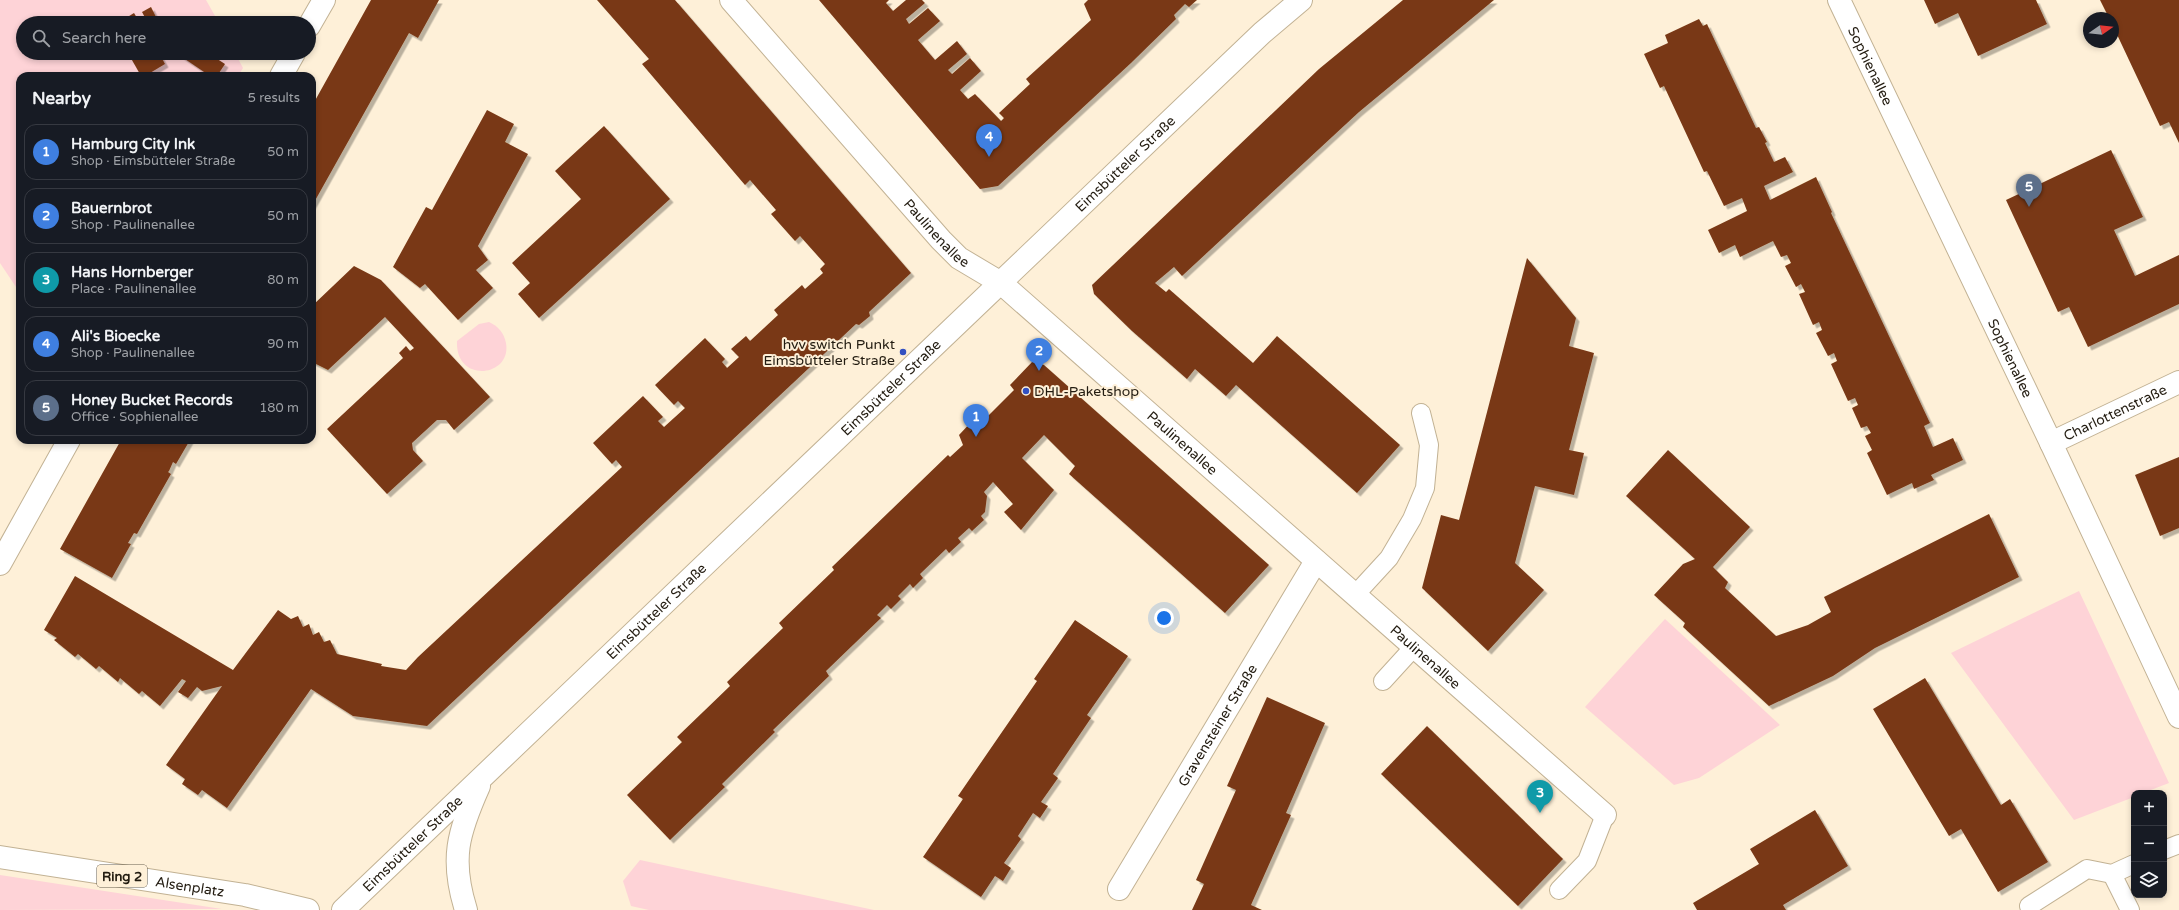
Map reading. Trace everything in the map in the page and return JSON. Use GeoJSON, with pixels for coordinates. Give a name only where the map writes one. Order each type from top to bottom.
{"type":"FeatureCollection","features":[{"type":"Feature","properties":{"kind":"street"},"geometry":{"type":"LineString","coordinates":[[315,16],[324,0]]}},
{"type":"Feature","properties":{"kind":"street","name":"Paulinenallee"},"geometry":{"type":"LineString","coordinates":[[731,0],[941,240],[959,258],[1001,284],[1606,815]]}},
{"type":"Feature","properties":{"kind":"street","name":"Eimsbütteler Straße"},"geometry":{"type":"LineString","coordinates":[[343,910],[1001,284],[1256,39],[1301,0]]}},
{"type":"Feature","properties":{"kind":"street","name":"Sophienallee"},"geometry":{"type":"LineString","coordinates":[[1839,0],[2051,443],[2179,717]]}},
{"type":"Feature","properties":{"kind":"street"},"geometry":{"type":"LineString","coordinates":[[283,72],[290,60]]}},
{"type":"Feature","properties":{"kind":"street","name":"Charlottenstraße"},"geometry":{"type":"LineString","coordinates":[[2051,443],[2179,382]]}},
{"type":"Feature","properties":{"kind":"street"},"geometry":{"type":"LineString","coordinates":[[0,564],[67,444]]}},
{"type":"Feature","properties":{"kind":"street","name":"Gravensteiner Straße"},"geometry":{"type":"LineString","coordinates":[[1119,889],[1316,561]]}},
{"type":"Feature","properties":{"kind":"street","name":"Eimsbütteler Straße"},"geometry":{"type":"LineString","coordinates":[[466,910],[458,882],[456,859],[463,822],[483,777]]}},
{"type":"Feature","properties":{"kind":"street","name":"Alsenplatz"},"geometry":{"type":"LineString","coordinates":[[0,857],[244,895],[308,910]]}},
{"type":"Feature","properties":{"kind":"lane"},"geometry":{"type":"LineString","coordinates":[[1355,595],[1388,558],[1412,519],[1425,488],[1429,445],[1421,413]]}},
{"type":"Feature","properties":{"kind":"lane"},"geometry":{"type":"LineString","coordinates":[[1383,681],[1414,647]]}},
{"type":"Feature","properties":{"kind":"lane"},"geometry":{"type":"LineString","coordinates":[[1560,890],[1587,860],[1606,815]]}},
{"type":"Feature","properties":{"kind":"lane"},"geometry":{"type":"LineString","coordinates":[[2167,849],[2179,844]]}},
{"type":"Feature","properties":{"kind":"lane"},"geometry":{"type":"LineString","coordinates":[[2029,906],[2087,869],[2112,874],[2131,865]]}},
{"type":"Feature","properties":{"kind":"lane"},"geometry":{"type":"LineString","coordinates":[[2112,874],[2130,910]]}},
{"type":"Feature","properties":{"kind":"shaded area"},"geometry":{"type":"Polygon","coordinates":[[[0,0],[206,0],[215,16],[16,16],[16,60],[239,60],[243,68],[240,72],[16,72],[16,287],[0,263],[0,0]]]}},
{"type":"Feature","properties":{"kind":"shaded area"},"geometry":{"type":"Polygon","coordinates":[[[489,322],[498,328],[504,336],[506,343],[506,354],[501,363],[493,369],[483,371],[473,369],[465,364],[459,355],[457,341],[479,324],[489,322]]]}},
{"type":"Feature","properties":{"kind":"shaded area"},"geometry":{"type":"Polygon","coordinates":[[[2079,591],[2169,783],[2151,790],[2131,790],[2131,798],[2074,820],[1951,653],[2079,591]]]}},
{"type":"Feature","properties":{"kind":"shaded area"},"geometry":{"type":"Polygon","coordinates":[[[1665,619],[1780,725],[1699,778],[1674,785],[1585,707],[1665,619]]]}},
{"type":"Feature","properties":{"kind":"shaded area"},"geometry":{"type":"Polygon","coordinates":[[[640,860],[874,910],[649,910],[631,906],[623,881],[640,860]]]}},
{"type":"Feature","properties":{"kind":"shaded area"},"geometry":{"type":"Polygon","coordinates":[[[0,875],[222,909],[0,910],[0,875]]]}},
{"type":"Feature","properties":{"kind":"building"},"geometry":{"type":"Polygon","coordinates":[[[371,0],[439,0],[418,38],[409,33],[316,199],[316,99],[371,0]]]}},
{"type":"Feature","properties":{"kind":"building"},"geometry":{"type":"Polygon","coordinates":[[[597,0],[675,0],[911,273],[869,312],[870,316],[859,325],[856,324],[427,726],[353,716],[311,689],[227,808],[202,790],[198,795],[182,784],[185,779],[166,765],[222,686],[202,691],[197,687],[188,698],[178,692],[186,681],[182,679],[160,706],[142,691],[139,694],[120,678],[118,682],[99,666],[96,669],[78,654],[75,657],[54,640],[57,638],[44,630],[75,576],[233,670],[278,610],[291,619],[298,616],[303,627],[309,624],[313,635],[319,632],[324,642],[330,640],[337,654],[382,664],[381,666],[406,670],[418,657],[622,467],[616,460],[612,464],[593,443],[643,396],[663,417],[658,421],[664,427],[685,408],[678,401],[674,405],[655,385],[705,338],[725,359],[722,362],[727,368],[739,357],[731,349],[746,336],[750,341],[778,315],[774,310],[802,285],[805,289],[823,273],[820,269],[825,264],[800,236],[795,241],[771,214],[776,210],[750,180],[745,185],[642,64],[649,59],[597,0]]]}},
{"type":"Feature","properties":{"kind":"building"},"geometry":{"type":"Polygon","coordinates":[[[819,0],[889,0],[886,3],[893,11],[906,0],[922,0],[925,3],[906,19],[909,24],[928,8],[940,21],[918,40],[935,60],[957,41],[967,54],[948,70],[952,74],[970,58],[981,71],[960,90],[968,99],[975,94],[1001,121],[1004,118],[999,113],[1030,84],[1026,79],[1091,20],[1084,4],[1088,0],[1197,0],[1189,7],[1185,4],[1174,15],[1176,19],[1131,63],[998,186],[980,189],[819,0]]]}},
{"type":"Feature","properties":{"kind":"building"},"geometry":{"type":"Polygon","coordinates":[[[1403,0],[1494,0],[1359,112],[1182,276],[1174,267],[1155,283],[1166,292],[1169,289],[1253,363],[1277,336],[1400,445],[1357,493],[1236,385],[1226,396],[1195,369],[1187,379],[1132,331],[1094,294],[1092,285],[1319,69],[1403,0]]]}},
{"type":"Feature","properties":{"kind":"building"},"geometry":{"type":"Polygon","coordinates":[[[1924,0],[2036,0],[2047,24],[1978,56],[1958,13],[1935,24],[1924,0]]]}},
{"type":"Feature","properties":{"kind":"building"},"geometry":{"type":"Polygon","coordinates":[[[2100,0],[2179,0],[2179,143],[2169,122],[2160,126],[2119,39],[2119,12],[2106,12],[2100,0]]]}},
{"type":"Feature","properties":{"kind":"building"},"geometry":{"type":"Polygon","coordinates":[[[151,7],[156,16],[144,16],[142,12],[151,7]]]}},
{"type":"Feature","properties":{"kind":"building"},"geometry":{"type":"Polygon","coordinates":[[[1699,19],[1703,26],[1707,24],[1756,128],[1759,127],[1767,142],[1765,143],[1774,162],[1785,157],[1793,172],[1764,186],[1770,200],[1816,177],[1832,212],[1831,213],[1930,423],[1924,426],[1933,447],[1953,438],[1963,460],[1931,475],[1934,480],[1914,489],[1912,483],[1887,495],[1867,453],[1872,450],[1865,436],[1871,433],[1867,426],[1861,428],[1852,408],[1858,405],[1855,398],[1848,401],[1831,364],[1837,361],[1834,353],[1828,356],[1816,333],[1822,330],[1819,322],[1813,325],[1799,294],[1805,292],[1801,284],[1796,287],[1785,266],[1791,263],[1787,255],[1781,257],[1773,241],[1740,257],[1735,245],[1719,253],[1708,230],[1747,211],[1742,198],[1724,206],[1707,171],[1704,172],[1664,86],[1660,88],[1644,54],[1668,43],[1665,35],[1699,19]]]}},
{"type":"Feature","properties":{"kind":"building"},"geometry":{"type":"Polygon","coordinates":[[[132,60],[163,60],[165,64],[152,72],[139,72],[132,60]]]}},
{"type":"Feature","properties":{"kind":"building"},"geometry":{"type":"Polygon","coordinates":[[[186,60],[219,60],[225,64],[220,72],[204,72],[186,60]]]}},
{"type":"Feature","properties":{"kind":"building"},"geometry":{"type":"Polygon","coordinates":[[[487,110],[514,124],[505,142],[528,154],[478,246],[488,260],[476,270],[493,288],[458,320],[425,284],[420,288],[393,267],[426,207],[432,210],[487,110]]]}},
{"type":"Feature","properties":{"kind":"building"},"geometry":{"type":"Polygon","coordinates":[[[604,126],[670,199],[539,318],[518,294],[530,283],[512,263],[581,199],[555,171],[604,126]]]}},
{"type":"Feature","properties":{"kind":"building"},"geometry":{"type":"Polygon","coordinates":[[[2111,150],[2143,217],[2114,230],[2135,276],[2179,255],[2179,304],[2088,347],[2069,307],[2058,312],[2006,200],[2111,150]]]}},
{"type":"Feature","properties":{"kind":"building"},"geometry":{"type":"Polygon","coordinates":[[[1527,258],[1576,318],[1569,346],[1594,353],[1569,450],[1584,453],[1574,495],[1535,486],[1515,563],[1544,590],[1488,651],[1422,588],[1441,515],[1459,520],[1527,258]]]}},
{"type":"Feature","properties":{"kind":"building"},"geometry":{"type":"Polygon","coordinates":[[[354,266],[381,280],[490,397],[454,430],[446,420],[437,420],[412,443],[413,450],[423,461],[387,494],[327,429],[403,358],[399,353],[406,346],[410,351],[414,348],[385,317],[328,370],[316,364],[316,302],[354,266]]]}},
{"type":"Feature","properties":{"kind":"building"},"geometry":{"type":"Polygon","coordinates":[[[1033,361],[1044,365],[1269,565],[1225,613],[1069,474],[1075,466],[1044,435],[1022,458],[1054,490],[1021,530],[1004,512],[1013,504],[993,482],[984,492],[987,496],[985,512],[981,516],[984,520],[972,531],[969,528],[958,538],[961,542],[949,553],[946,549],[920,574],[923,578],[913,588],[910,584],[898,596],[901,599],[891,609],[887,605],[877,615],[881,618],[826,671],[829,676],[773,730],[775,732],[722,784],[725,787],[670,840],[627,795],[682,742],[677,737],[730,686],[727,682],[783,628],[779,623],[834,570],[832,567],[948,455],[950,457],[963,445],[959,435],[975,418],[980,424],[1014,390],[1010,385],[1033,361]]]}},
{"type":"Feature","properties":{"kind":"building"},"geometry":{"type":"Polygon","coordinates":[[[119,444],[188,444],[176,464],[173,462],[168,472],[171,474],[137,534],[134,533],[128,543],[131,544],[112,578],[60,549],[119,444]]]}},
{"type":"Feature","properties":{"kind":"building"},"geometry":{"type":"Polygon","coordinates":[[[1668,450],[1750,527],[1713,567],[1728,582],[1725,588],[1776,636],[1808,625],[1831,612],[1824,597],[1989,514],[2019,577],[1875,648],[1833,676],[1769,706],[1683,627],[1685,623],[1654,595],[1683,564],[1695,559],[1626,496],[1668,450]]]}},
{"type":"Feature","properties":{"kind":"building"},"geometry":{"type":"Polygon","coordinates":[[[2179,457],[2179,528],[2160,536],[2135,475],[2179,457]]]}},
{"type":"Feature","properties":{"kind":"building"},"geometry":{"type":"Polygon","coordinates":[[[1075,620],[1128,656],[1087,715],[1091,718],[1053,774],[1058,778],[1041,802],[1048,806],[1040,818],[1033,813],[1018,836],[1021,839],[1004,863],[1011,868],[1003,881],[995,876],[981,897],[923,857],[963,799],[958,796],[1037,681],[1034,679],[1075,620]]]}},
{"type":"Feature","properties":{"kind":"building"},"geometry":{"type":"Polygon","coordinates":[[[1925,678],[2001,805],[2010,799],[2048,862],[1998,892],[1961,829],[1949,836],[1873,709],[1925,678]]]}},
{"type":"Feature","properties":{"kind":"building"},"geometry":{"type":"Polygon","coordinates":[[[1267,697],[1325,723],[1286,813],[1291,815],[1251,905],[1262,910],[1192,910],[1204,884],[1196,880],[1236,790],[1227,786],[1267,697]]]}},
{"type":"Feature","properties":{"kind":"building"},"geometry":{"type":"Polygon","coordinates":[[[1427,726],[1563,859],[1518,906],[1381,774],[1427,726]]]}},
{"type":"Feature","properties":{"kind":"building"},"geometry":{"type":"Polygon","coordinates":[[[1815,810],[1848,866],[1783,905],[1786,910],[1697,910],[1693,903],[1759,864],[1750,849],[1815,810]]]}},
{"type":"Feature","properties":{"kind":"place","name":"Ali's Bioecke"},"geometry":{"type":"Point","coordinates":[989,157]}},
{"type":"Feature","properties":{"kind":"place","name":"Honey Bucket Records"},"geometry":{"type":"Point","coordinates":[2029,207]}},
{"type":"Feature","properties":{"kind":"place","name":"hvv switch Punkt Eimsbütteler Straße"},"geometry":{"type":"Point","coordinates":[903,352]}},
{"type":"Feature","properties":{"kind":"place","name":"Bauernbrot"},"geometry":{"type":"Point","coordinates":[1039,371]}},
{"type":"Feature","properties":{"kind":"place","name":"DHL-Paketshop"},"geometry":{"type":"Point","coordinates":[1026,391]}},
{"type":"Feature","properties":{"kind":"place","name":"Hamburg City Ink"},"geometry":{"type":"Point","coordinates":[976,437]}},
{"type":"Feature","properties":{"kind":"place","name":"Hans Hornberger"},"geometry":{"type":"Point","coordinates":[1540,813]}}]}
